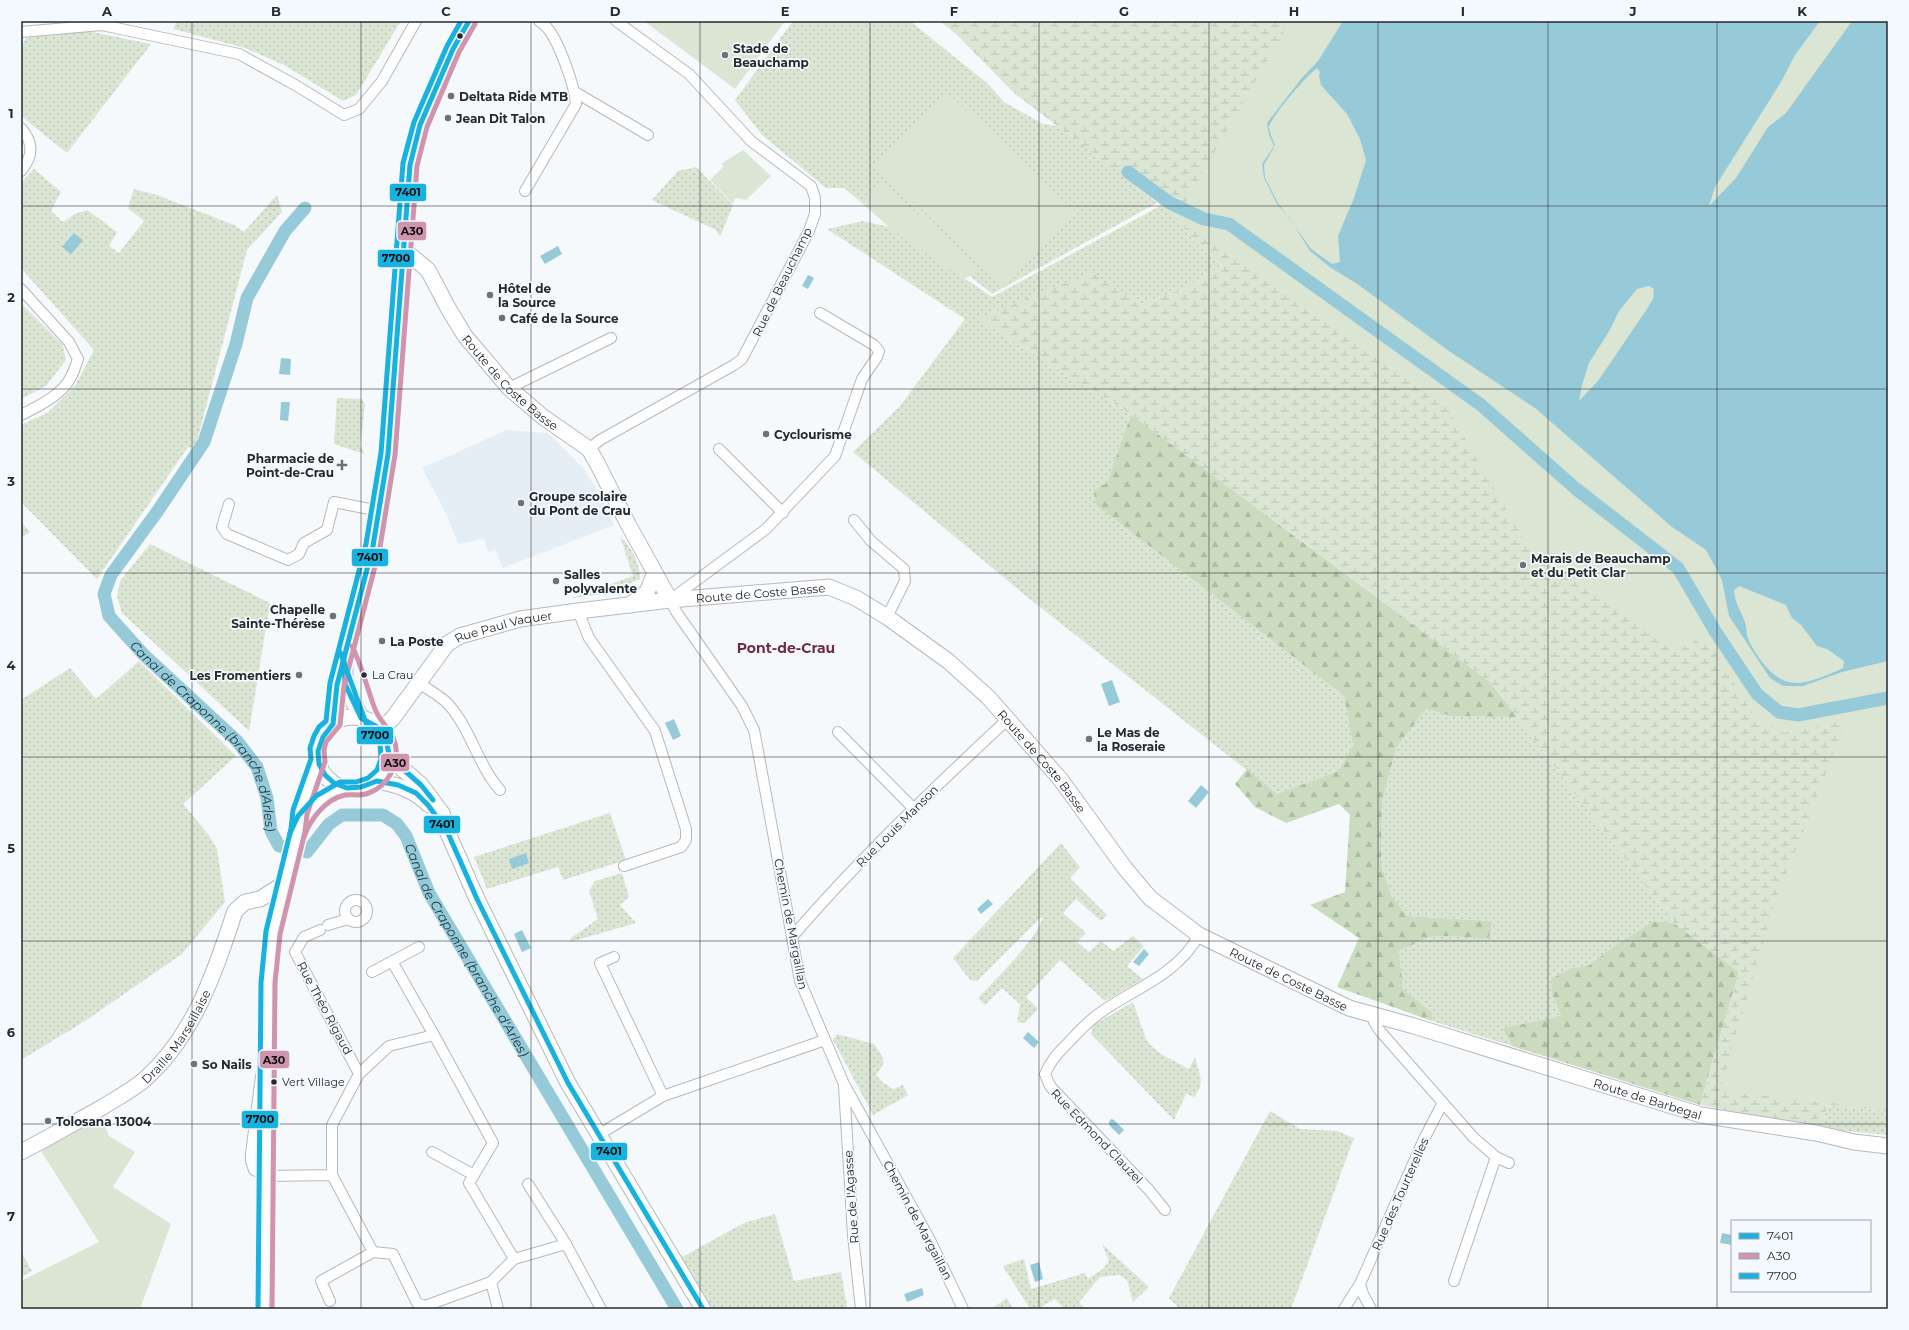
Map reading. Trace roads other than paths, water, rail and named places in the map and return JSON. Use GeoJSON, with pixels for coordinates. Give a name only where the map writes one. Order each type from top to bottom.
{"type":"FeatureCollection","features":[{"type":"Feature","properties":{"kind":"street"},"geometry":{"type":"LineString","coordinates":[[21,32],[102,25],[161,43],[239,54],[297,86],[344,115],[360,109],[382,81],[416,21]]}},
{"type":"Feature","properties":{"kind":"street"},"geometry":{"type":"LineString","coordinates":[[333,724],[337,685],[361,595],[380,511],[387,466],[410,165],[420,125],[453,49],[469,21]]}},
{"type":"Feature","properties":{"kind":"street"},"geometry":{"type":"LineString","coordinates":[[525,191],[576,104],[575,92],[556,42],[548,29],[539,21]]}},
{"type":"Feature","properties":{"kind":"street","name":"Rue de Beauchamp"},"geometry":{"type":"LineString","coordinates":[[589,449],[600,440],[734,366],[742,359],[809,231],[814,214],[816,198],[811,186],[751,141],[689,74],[616,21]]}},
{"type":"Feature","properties":{"kind":"street"},"geometry":{"type":"LineString","coordinates":[[575,92],[648,135]]}},
{"type":"Feature","properties":{"kind":"street"},"geometry":{"type":"LineString","coordinates":[[21,128],[29,140],[30,152],[28,163],[21,171]]}},
{"type":"Feature","properties":{"kind":"street","name":"Route de Coste Basse"},"geometry":{"type":"LineString","coordinates":[[404,250],[428,270],[465,336],[509,388],[542,417],[589,449],[670,600],[829,587],[856,598],[887,617],[948,661],[988,697],[1062,780],[1124,867],[1150,898],[1199,935],[1332,1001],[1373,1016],[1414,1026]]}},
{"type":"Feature","properties":{"kind":"street"},"geometry":{"type":"LineString","coordinates":[[21,289],[69,342],[78,359],[71,377],[65,386],[46,402],[21,415]]}},
{"type":"Feature","properties":{"kind":"street"},"geometry":{"type":"LineString","coordinates":[[670,600],[766,529],[783,513],[835,456],[862,379],[877,357],[879,351],[874,345],[820,313]]}},
{"type":"Feature","properties":{"kind":"street"},"geometry":{"type":"LineString","coordinates":[[509,388],[611,338]]}},
{"type":"Feature","properties":{"kind":"street"},"geometry":{"type":"LineString","coordinates":[[719,448],[783,513]]}},
{"type":"Feature","properties":{"kind":"street"},"geometry":{"type":"LineString","coordinates":[[229,504],[222,527],[227,534],[288,560],[299,554],[304,543],[327,530],[334,502],[380,511]]}},
{"type":"Feature","properties":{"kind":"street"},"geometry":{"type":"LineString","coordinates":[[854,520],[870,541],[904,569],[905,581],[887,617]]}},
{"type":"Feature","properties":{"kind":"street"},"geometry":{"type":"LineString","coordinates":[[629,606],[648,592],[655,573]]}},
{"type":"Feature","properties":{"kind":"street","name":"Rue Paul Vaquer"},"geometry":{"type":"LineString","coordinates":[[379,728],[385,726],[393,718],[447,644],[460,636],[520,619],[670,600]]}},
{"type":"Feature","properties":{"kind":"street","name":"Chemin de Margaillan"},"geometry":{"type":"LineString","coordinates":[[670,600],[677,613],[742,706],[754,730],[800,981],[844,1084],[931,1242],[963,1309]]}},
{"type":"Feature","properties":{"kind":"street"},"geometry":{"type":"LineString","coordinates":[[578,611],[589,638],[654,731],[686,829],[686,840],[681,847],[624,866]]}},
{"type":"Feature","properties":{"kind":"street"},"geometry":{"type":"LineString","coordinates":[[344,657],[345,684],[361,718]]}},
{"type":"Feature","properties":{"kind":"street"},"geometry":{"type":"LineString","coordinates":[[418,682],[448,704],[463,724],[490,778],[500,790]]}},
{"type":"Feature","properties":{"kind":"street"},"geometry":{"type":"LineString","coordinates":[[351,717],[361,718],[379,728],[388,744],[388,764],[384,773],[377,781],[367,787],[356,789],[344,788],[327,778],[321,769],[317,749],[320,739],[325,731],[333,724],[351,717]]}},
{"type":"Feature","properties":{"kind":"street","name":"Rue Louis Manson"},"geometry":{"type":"LineString","coordinates":[[792,937],[833,890],[913,808],[1008,719]]}},
{"type":"Feature","properties":{"kind":"street"},"geometry":{"type":"LineString","coordinates":[[838,732],[913,808]]}},
{"type":"Feature","properties":{"kind":"street"},"geometry":{"type":"LineString","coordinates":[[389,754],[396,764],[421,785],[442,813],[447,831],[477,899],[568,1083],[704,1309]]}},
{"type":"Feature","properties":{"kind":"street"},"geometry":{"type":"LineString","coordinates":[[265,1309],[268,983],[273,933],[298,832],[300,812],[318,760]]}},
{"type":"Feature","properties":{"kind":"street"},"geometry":{"type":"LineString","coordinates":[[377,781],[398,785],[416,793],[428,805],[447,831]]}},
{"type":"Feature","properties":{"kind":"street"},"geometry":{"type":"LineString","coordinates":[[298,832],[314,806],[325,797],[344,788]]}},
{"type":"Feature","properties":{"kind":"street","name":"Draille Marseillaise"},"geometry":{"type":"LineString","coordinates":[[21,1152],[123,1095],[143,1081],[158,1066],[178,1042],[208,989],[235,911],[245,902],[260,898],[285,883]]}},
{"type":"Feature","properties":{"kind":"street","name":"Rue Théo Rigaud"},"geometry":{"type":"LineString","coordinates":[[348,918],[304,937],[295,952],[360,1074]]}},
{"type":"Feature","properties":{"kind":"street","name":"Rue Edmond Clauzel"},"geometry":{"type":"LineString","coordinates":[[1165,1210],[1149,1190],[1050,1086],[1045,1074],[1050,1062],[1081,1029],[1098,1015],[1168,971],[1183,959],[1199,935]]}},
{"type":"Feature","properties":{"kind":"street"},"geometry":{"type":"LineString","coordinates":[[372,972],[393,963],[419,947]]}},
{"type":"Feature","properties":{"kind":"street"},"geometry":{"type":"LineString","coordinates":[[614,957],[600,963],[663,1096]]}},
{"type":"Feature","properties":{"kind":"street"},"geometry":{"type":"LineString","coordinates":[[393,963],[493,1143],[469,1183],[514,1259]]}},
{"type":"Feature","properties":{"kind":"street"},"geometry":{"type":"LineString","coordinates":[[1373,1016],[1374,1022],[1380,1030],[1442,1104],[1472,1137],[1496,1156],[1509,1163]]}},
{"type":"Feature","properties":{"kind":"street","name":"Route de Barbegal"},"geometry":{"type":"LineString","coordinates":[[1414,1026],[1701,1115],[1816,1133],[1854,1142],[1888,1146]]}},
{"type":"Feature","properties":{"kind":"street"},"geometry":{"type":"LineString","coordinates":[[373,1252],[332,1175],[332,1126],[360,1074],[389,1046],[434,1035]]}},
{"type":"Feature","properties":{"kind":"street"},"geometry":{"type":"LineString","coordinates":[[598,1135],[663,1096],[825,1040]]}},
{"type":"Feature","properties":{"kind":"street","name":"Rue de l'Agasse"},"geometry":{"type":"LineString","coordinates":[[844,1084],[853,1235],[860,1309]]}},
{"type":"Feature","properties":{"kind":"street","name":"Rue des Tourterelles"},"geometry":{"type":"LineString","coordinates":[[1344,1309],[1360,1284],[1424,1139],[1442,1104]]}},
{"type":"Feature","properties":{"kind":"street"},"geometry":{"type":"LineString","coordinates":[[432,1152],[474,1175]]}},
{"type":"Feature","properties":{"kind":"street"},"geometry":{"type":"LineString","coordinates":[[1454,1281],[1496,1156]]}},
{"type":"Feature","properties":{"kind":"street"},"geometry":{"type":"LineString","coordinates":[[267,1176],[332,1175]]}},
{"type":"Feature","properties":{"kind":"street"},"geometry":{"type":"LineString","coordinates":[[528,1184],[566,1244],[601,1309]]}},
{"type":"Feature","properties":{"kind":"street"},"geometry":{"type":"LineString","coordinates":[[330,1301],[321,1281],[373,1252],[392,1254],[417,1306],[425,1306],[491,1282],[514,1259],[566,1244]]}},
{"type":"Feature","properties":{"kind":"street"},"geometry":{"type":"LineString","coordinates":[[491,1282],[498,1309]]}},
{"type":"Feature","properties":{"kind":"street"},"geometry":{"type":"LineString","coordinates":[[1360,1284],[1363,1294],[1371,1309]]}},
{"type":"Feature","properties":{"kind":"water"},"geometry":{"type":"Polygon","coordinates":[[[1343,21],[1820,21],[1795,55],[1781,82],[1715,187],[1709,206],[1736,178],[1768,127],[1786,113],[1852,21],[1888,21],[1888,661],[1842,672],[1803,686],[1783,686],[1770,678],[1729,616],[1722,580],[1706,550],[1672,527],[1535,408],[1449,351],[1356,283],[1331,268],[1310,251],[1294,225],[1311,249],[1332,264],[1340,262],[1338,236],[1354,198],[1366,160],[1360,139],[1347,114],[1321,85],[1319,75],[1320,72],[1317,68],[1290,96],[1276,114],[1269,127],[1270,134],[1275,145],[1264,165],[1265,178],[1278,203],[1287,216],[1277,204],[1264,178],[1262,164],[1274,146],[1269,135],[1267,123],[1301,79],[1318,61],[1343,21]],[[1649,286],[1637,289],[1619,311],[1611,328],[1589,363],[1579,401],[1598,381],[1653,299],[1654,289],[1649,286]],[[1739,586],[1734,590],[1737,604],[1745,622],[1749,640],[1763,663],[1775,675],[1788,682],[1801,683],[1820,678],[1843,668],[1844,661],[1827,649],[1817,646],[1801,625],[1792,618],[1786,605],[1739,586]]]}},
{"type":"Feature","properties":{"kind":"water"},"geometry":{"type":"Polygon","coordinates":[[[74,233],[83,240],[71,254],[62,247],[74,233]]]}},
{"type":"Feature","properties":{"kind":"water"},"geometry":{"type":"Polygon","coordinates":[[[558,246],[562,254],[545,264],[540,256],[558,246]]]}},
{"type":"Feature","properties":{"kind":"water"},"geometry":{"type":"Polygon","coordinates":[[[808,275],[814,278],[808,289],[802,286],[808,275]]]}},
{"type":"Feature","properties":{"kind":"water"},"geometry":{"type":"Polygon","coordinates":[[[281,358],[291,359],[290,375],[279,374],[281,358]]]}},
{"type":"Feature","properties":{"kind":"water"},"geometry":{"type":"Polygon","coordinates":[[[281,402],[290,402],[288,421],[280,420],[281,402]]]}},
{"type":"Feature","properties":{"kind":"water"},"geometry":{"type":"Polygon","coordinates":[[[1112,680],[1120,702],[1109,706],[1101,684],[1112,680]]]}},
{"type":"Feature","properties":{"kind":"water"},"geometry":{"type":"Polygon","coordinates":[[[674,719],[681,736],[673,740],[665,723],[674,719]]]}},
{"type":"Feature","properties":{"kind":"water"},"geometry":{"type":"Polygon","coordinates":[[[1201,785],[1209,792],[1196,808],[1188,801],[1201,785]]]}},
{"type":"Feature","properties":{"kind":"water"},"geometry":{"type":"Polygon","coordinates":[[[526,853],[529,863],[512,869],[509,859],[526,853]]]}},
{"type":"Feature","properties":{"kind":"water"},"geometry":{"type":"Polygon","coordinates":[[[988,899],[993,904],[981,914],[977,909],[988,899]]]}},
{"type":"Feature","properties":{"kind":"water"},"geometry":{"type":"Polygon","coordinates":[[[522,930],[531,948],[522,952],[514,934],[522,930]]]}},
{"type":"Feature","properties":{"kind":"water"},"geometry":{"type":"Polygon","coordinates":[[[1144,949],[1149,954],[1139,966],[1133,962],[1144,949]]]}},
{"type":"Feature","properties":{"kind":"water"},"geometry":{"type":"Polygon","coordinates":[[[1028,1032],[1039,1042],[1034,1048],[1023,1038],[1028,1032]]]}},
{"type":"Feature","properties":{"kind":"water"},"geometry":{"type":"Polygon","coordinates":[[[1111,1119],[1124,1130],[1119,1135],[1109,1125],[1111,1119]]]}},
{"type":"Feature","properties":{"kind":"water"},"geometry":{"type":"Polygon","coordinates":[[[1722,1233],[1731,1235],[1731,1245],[1720,1243],[1722,1233]]]}},
{"type":"Feature","properties":{"kind":"water"},"geometry":{"type":"Polygon","coordinates":[[[1039,1262],[1043,1279],[1035,1282],[1030,1265],[1039,1262]]]}},
{"type":"Feature","properties":{"kind":"water"},"geometry":{"type":"Polygon","coordinates":[[[922,1288],[924,1295],[907,1302],[904,1294],[922,1288]]]}},
{"type":"Feature","properties":{"kind":"waterway"},"geometry":{"type":"LineString","coordinates":[[1128,172],[1170,203],[1204,219],[1229,224],[1481,405],[1575,488],[1678,568],[1715,631],[1757,694],[1779,712],[1798,715],[1888,698]]}},
{"type":"Feature","properties":{"kind":"waterway","name":"Canal de Craponne (branche d'Arles)"},"geometry":{"type":"LineString","coordinates":[[305,208],[285,231],[247,298],[236,344],[204,442],[157,512],[111,575],[104,594],[109,616],[144,655],[237,741],[257,767],[267,798],[271,831],[279,846],[307,852],[329,824],[342,815],[383,815],[397,824],[406,836],[429,893],[677,1309]]}},
{"type":"Feature","properties":{"kind":"place","name":"Stade de Beauchamp"},"geometry":{"type":"Point","coordinates":[725,55]}},
{"type":"Feature","properties":{"kind":"place","name":"Deltata Ride MTB"},"geometry":{"type":"Point","coordinates":[451,96]}},
{"type":"Feature","properties":{"kind":"place","name":"Jean Dit Talon"},"geometry":{"type":"Point","coordinates":[448,118]}},
{"type":"Feature","properties":{"kind":"place","name":"Hôtel de la Source"},"geometry":{"type":"Point","coordinates":[490,295]}},
{"type":"Feature","properties":{"kind":"place","name":"Café de la Source"},"geometry":{"type":"Point","coordinates":[502,318]}},
{"type":"Feature","properties":{"kind":"place","name":"Cyclourisme"},"geometry":{"type":"Point","coordinates":[766,434]}},
{"type":"Feature","properties":{"kind":"place","name":"Pharmacie de Point-de-Crau"},"geometry":{"type":"Point","coordinates":[342,465]}},
{"type":"Feature","properties":{"kind":"place","name":"Groupe scolaire du Pont de Crau"},"geometry":{"type":"Point","coordinates":[521,503]}},
{"type":"Feature","properties":{"kind":"place","name":"Marais de Beauchamp et du Petit Clar"},"geometry":{"type":"Point","coordinates":[1523,565]}},
{"type":"Feature","properties":{"kind":"place","name":"Salles polyvalente"},"geometry":{"type":"Point","coordinates":[556,581]}},
{"type":"Feature","properties":{"kind":"place","name":"Chapelle Sainte-Thérèse"},"geometry":{"type":"Point","coordinates":[333,616]}},
{"type":"Feature","properties":{"kind":"place","name":"La Poste"},"geometry":{"type":"Point","coordinates":[382,641]}},
{"type":"Feature","properties":{"kind":"place","name":"Les Fromentiers"},"geometry":{"type":"Point","coordinates":[299,675]}},
{"type":"Feature","properties":{"kind":"place","name":"La Crau"},"geometry":{"type":"Point","coordinates":[364,675]}},
{"type":"Feature","properties":{"kind":"place","name":"Le Mas de la Roseraie"},"geometry":{"type":"Point","coordinates":[1089,739]}},
{"type":"Feature","properties":{"kind":"place","name":"So Nails"},"geometry":{"type":"Point","coordinates":[194,1064]}},
{"type":"Feature","properties":{"kind":"place","name":"Vert Village"},"geometry":{"type":"Point","coordinates":[274,1082]}},
{"type":"Feature","properties":{"kind":"place","name":"Tolosana 13004"},"geometry":{"type":"Point","coordinates":[48,1121]}},
{"type":"Feature","properties":{"kind":"district","name":"Pont-de-Crau"},"geometry":{"type":"Point","coordinates":[786,648]}}]}
